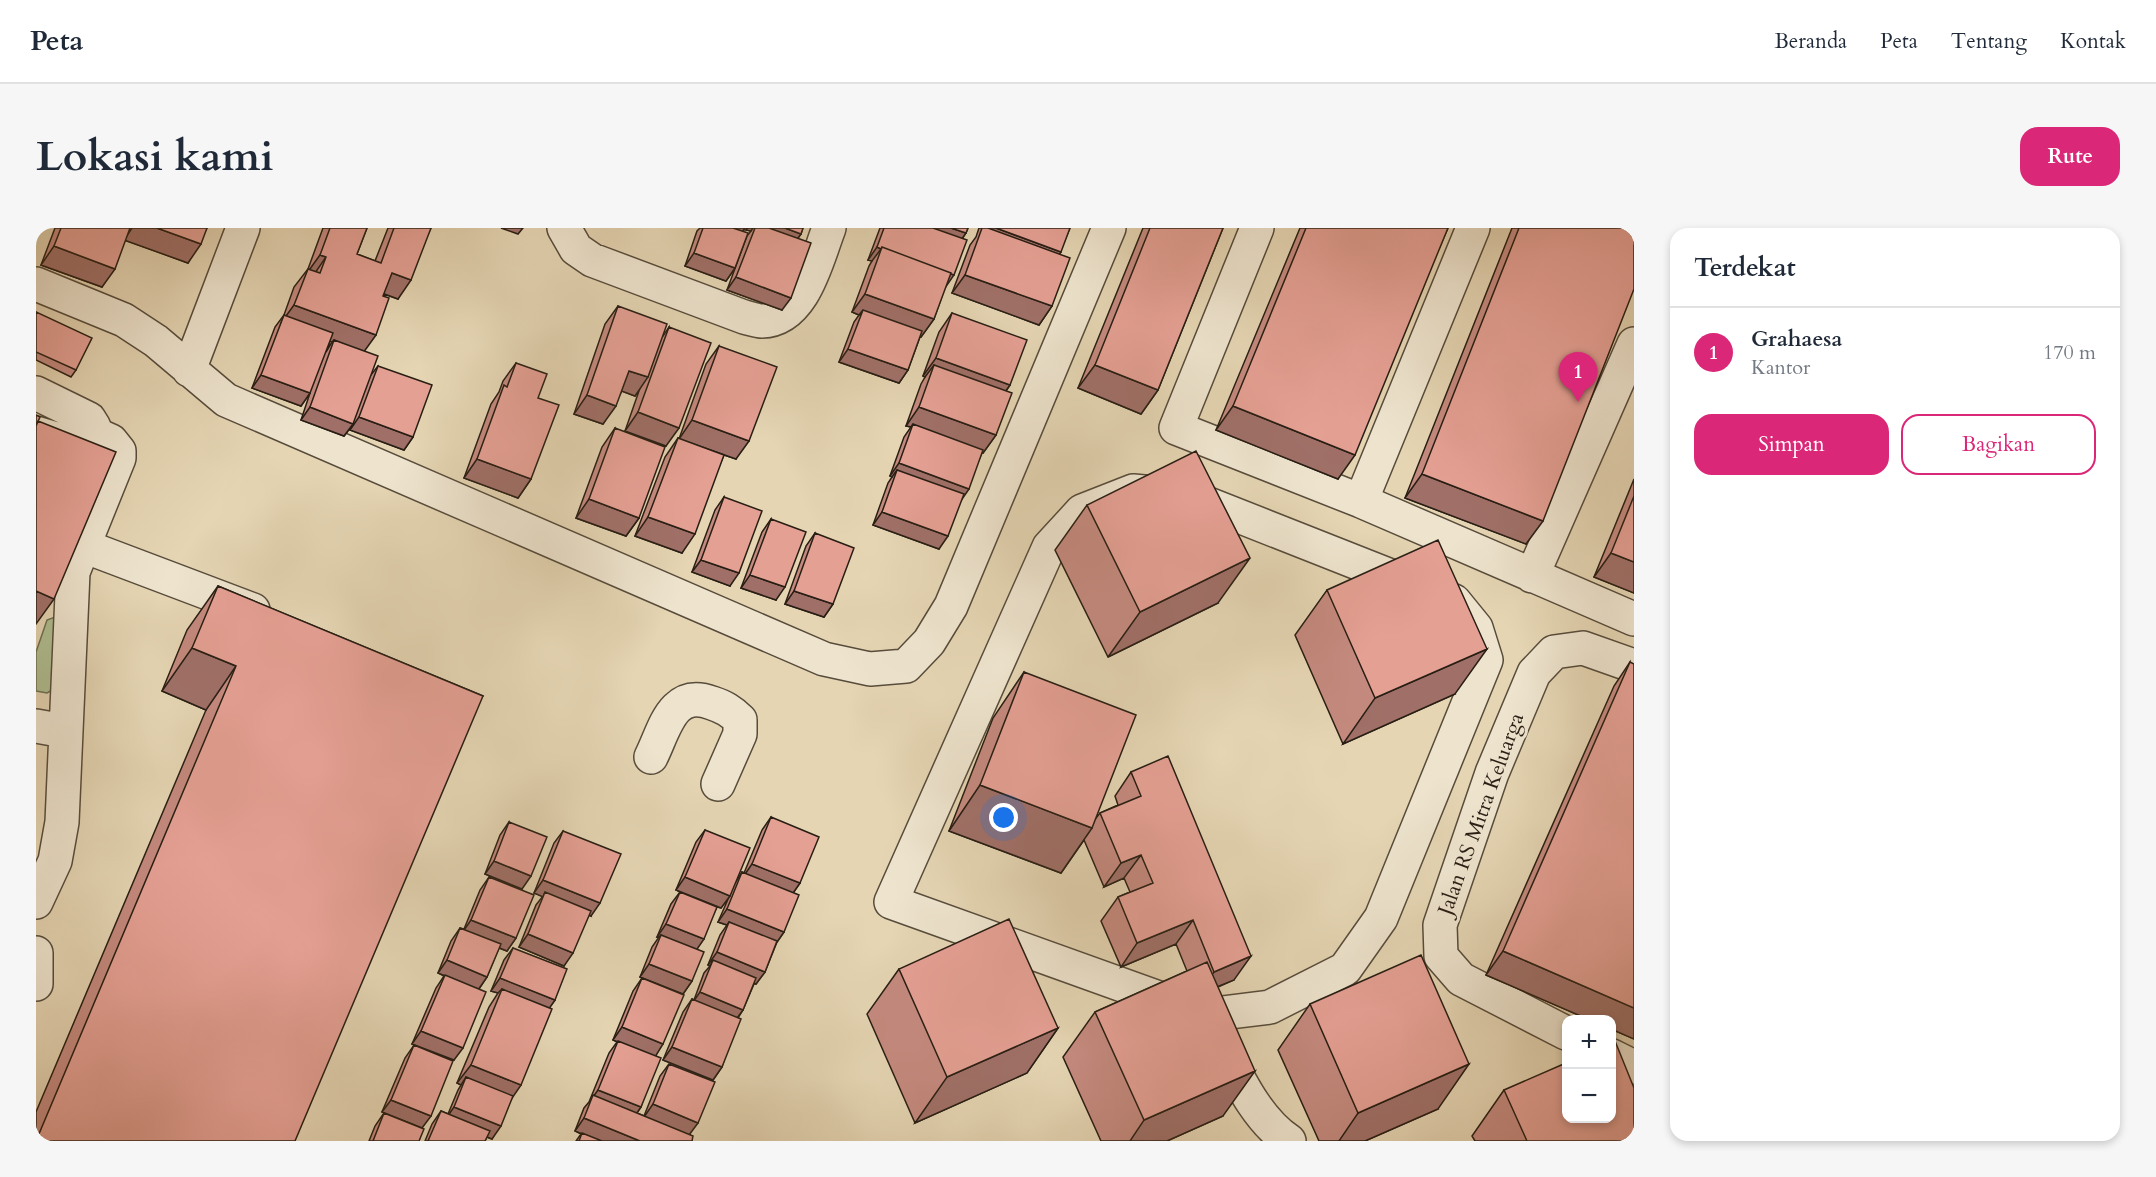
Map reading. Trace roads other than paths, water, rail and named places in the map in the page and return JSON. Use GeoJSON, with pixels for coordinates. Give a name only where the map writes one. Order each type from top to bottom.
{"type":"FeatureCollection","features":[{"type":"Feature","properties":{"kind":"street"},"geometry":{"type":"LineString","coordinates":[[189,370],[243,228]]}},
{"type":"Feature","properties":{"kind":"street"},"geometry":{"type":"LineString","coordinates":[[564,228],[576,249],[592,260],[744,317],[762,321],[783,315],[797,301],[807,285],[829,228]]}},
{"type":"Feature","properties":{"kind":"street"},"geometry":{"type":"LineString","coordinates":[[36,284],[124,320],[156,341],[226,400],[824,659],[870,669],[906,666],[929,642],[951,606],[1109,228]]}},
{"type":"Feature","properties":{"kind":"street"},"geometry":{"type":"LineString","coordinates":[[1257,228],[1176,428],[1361,501],[1634,619]]}},
{"type":"Feature","properties":{"kind":"street"},"geometry":{"type":"LineString","coordinates":[[1361,501],[1473,228]]}},
{"type":"Feature","properties":{"kind":"street"},"geometry":{"type":"LineString","coordinates":[[1532,576],[1634,344]]}},
{"type":"Feature","properties":{"kind":"street"},"geometry":{"type":"LineString","coordinates":[[36,393],[89,419],[94,427],[92,439],[84,447],[36,433]]}},
{"type":"Feature","properties":{"kind":"street"},"geometry":{"type":"LineString","coordinates":[[36,902],[55,861],[49,826],[50,729],[72,572],[81,545],[119,458],[119,452],[111,441],[93,433]]}},
{"type":"Feature","properties":{"kind":"street"},"geometry":{"type":"LineString","coordinates":[[1206,1016],[1270,1007],[1345,969],[1381,918],[1485,660],[1476,628],[1454,602],[1188,496],[1132,491],[1082,511],[1049,547],[891,902],[1206,1016],[1243,1088],[1275,1131],[1289,1141]]}},
{"type":"Feature","properties":{"kind":"street"},"geometry":{"type":"LineString","coordinates":[[81,545],[281,621]]}},
{"type":"Feature","properties":{"kind":"street","name":"Jalan RS Mitra Keluarga"},"geometry":{"type":"LineString","coordinates":[[1562,1031],[1461,979],[1441,956],[1440,925],[1492,773],[1534,674],[1554,652],[1583,648],[1634,666]]}},
{"type":"Feature","properties":{"kind":"street"},"geometry":{"type":"LineString","coordinates":[[651,757],[675,708],[686,699],[701,699],[730,710],[740,720],[740,734],[718,784]]}},
{"type":"Feature","properties":{"kind":"street"},"geometry":{"type":"LineString","coordinates":[[36,953],[36,984]]}},
{"type":"Feature","properties":{"kind":"street"},"geometry":{"type":"LineString","coordinates":[[1616,1058],[1634,1067]]}},
{"type":"Feature","properties":{"kind":"place","name":"Grahaesa"},"geometry":{"type":"Point","coordinates":[1578,402]}}]}
